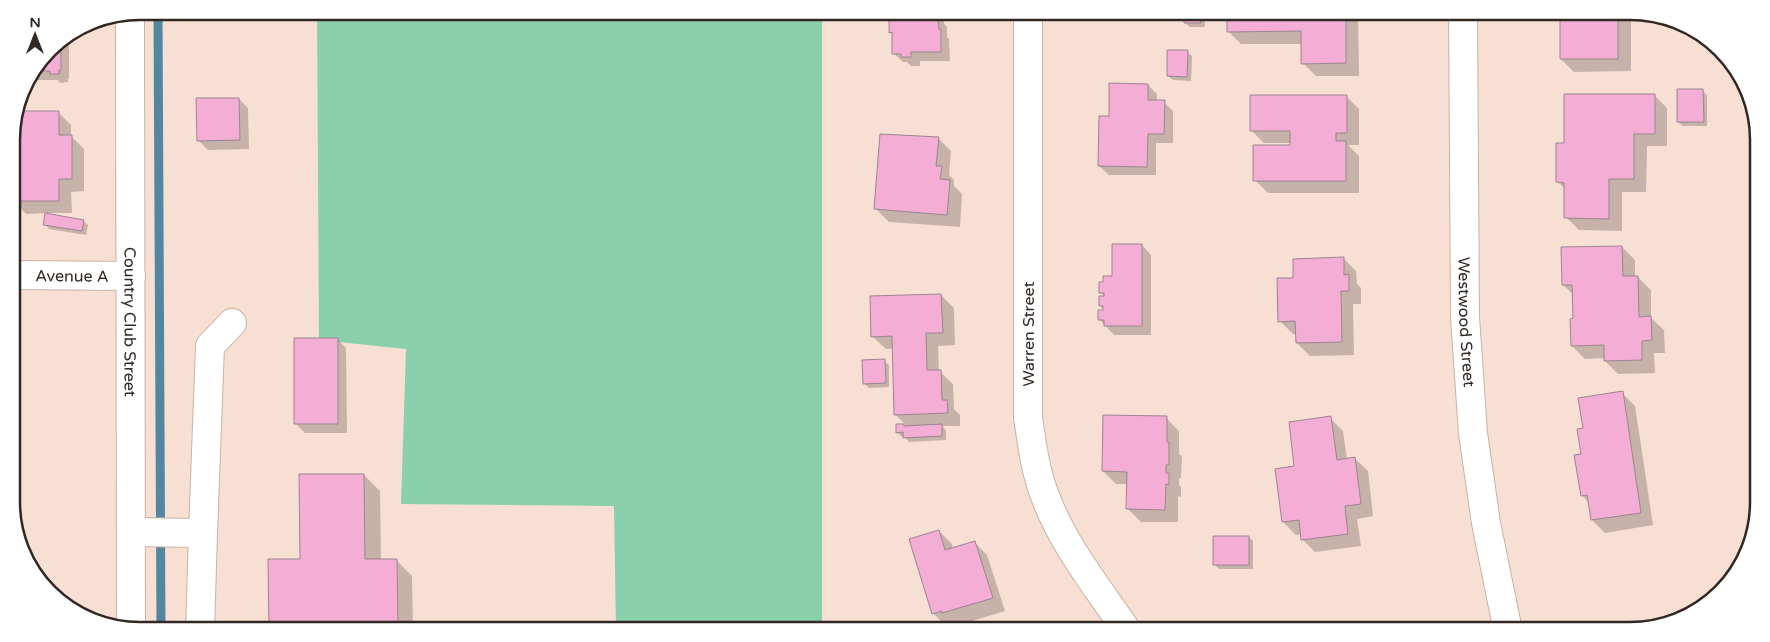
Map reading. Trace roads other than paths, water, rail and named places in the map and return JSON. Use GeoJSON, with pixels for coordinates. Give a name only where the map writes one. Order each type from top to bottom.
{"type":"FeatureCollection","features":[{"type":"Feature","properties":{"kind":"street","name":"Country Club Street"},"geometry":{"type":"LineString","coordinates":[[130,20],[131,621]]}},
{"type":"Feature","properties":{"kind":"street","name":"Warren Street"},"geometry":{"type":"LineString","coordinates":[[1028,20],[1028,417],[1034,462],[1045,497],[1066,542],[1121,622]]}},
{"type":"Feature","properties":{"kind":"street","name":"Westwood Street"},"geometry":{"type":"LineString","coordinates":[[1463,20],[1465,317],[1473,433],[1486,523],[1506,622]]}},
{"type":"Feature","properties":{"kind":"street","name":"Avenue A"},"geometry":{"type":"LineString","coordinates":[[20,275],[131,276]]}},
{"type":"Feature","properties":{"kind":"street"},"geometry":{"type":"LineString","coordinates":[[200,622],[210,346],[232,323]]}},
{"type":"Feature","properties":{"kind":"street"},"geometry":{"type":"LineString","coordinates":[[131,532],[203,533]]}},
{"type":"Feature","properties":{"kind":"waterway"},"geometry":{"type":"LineString","coordinates":[[158,20],[161,622]]}}]}
